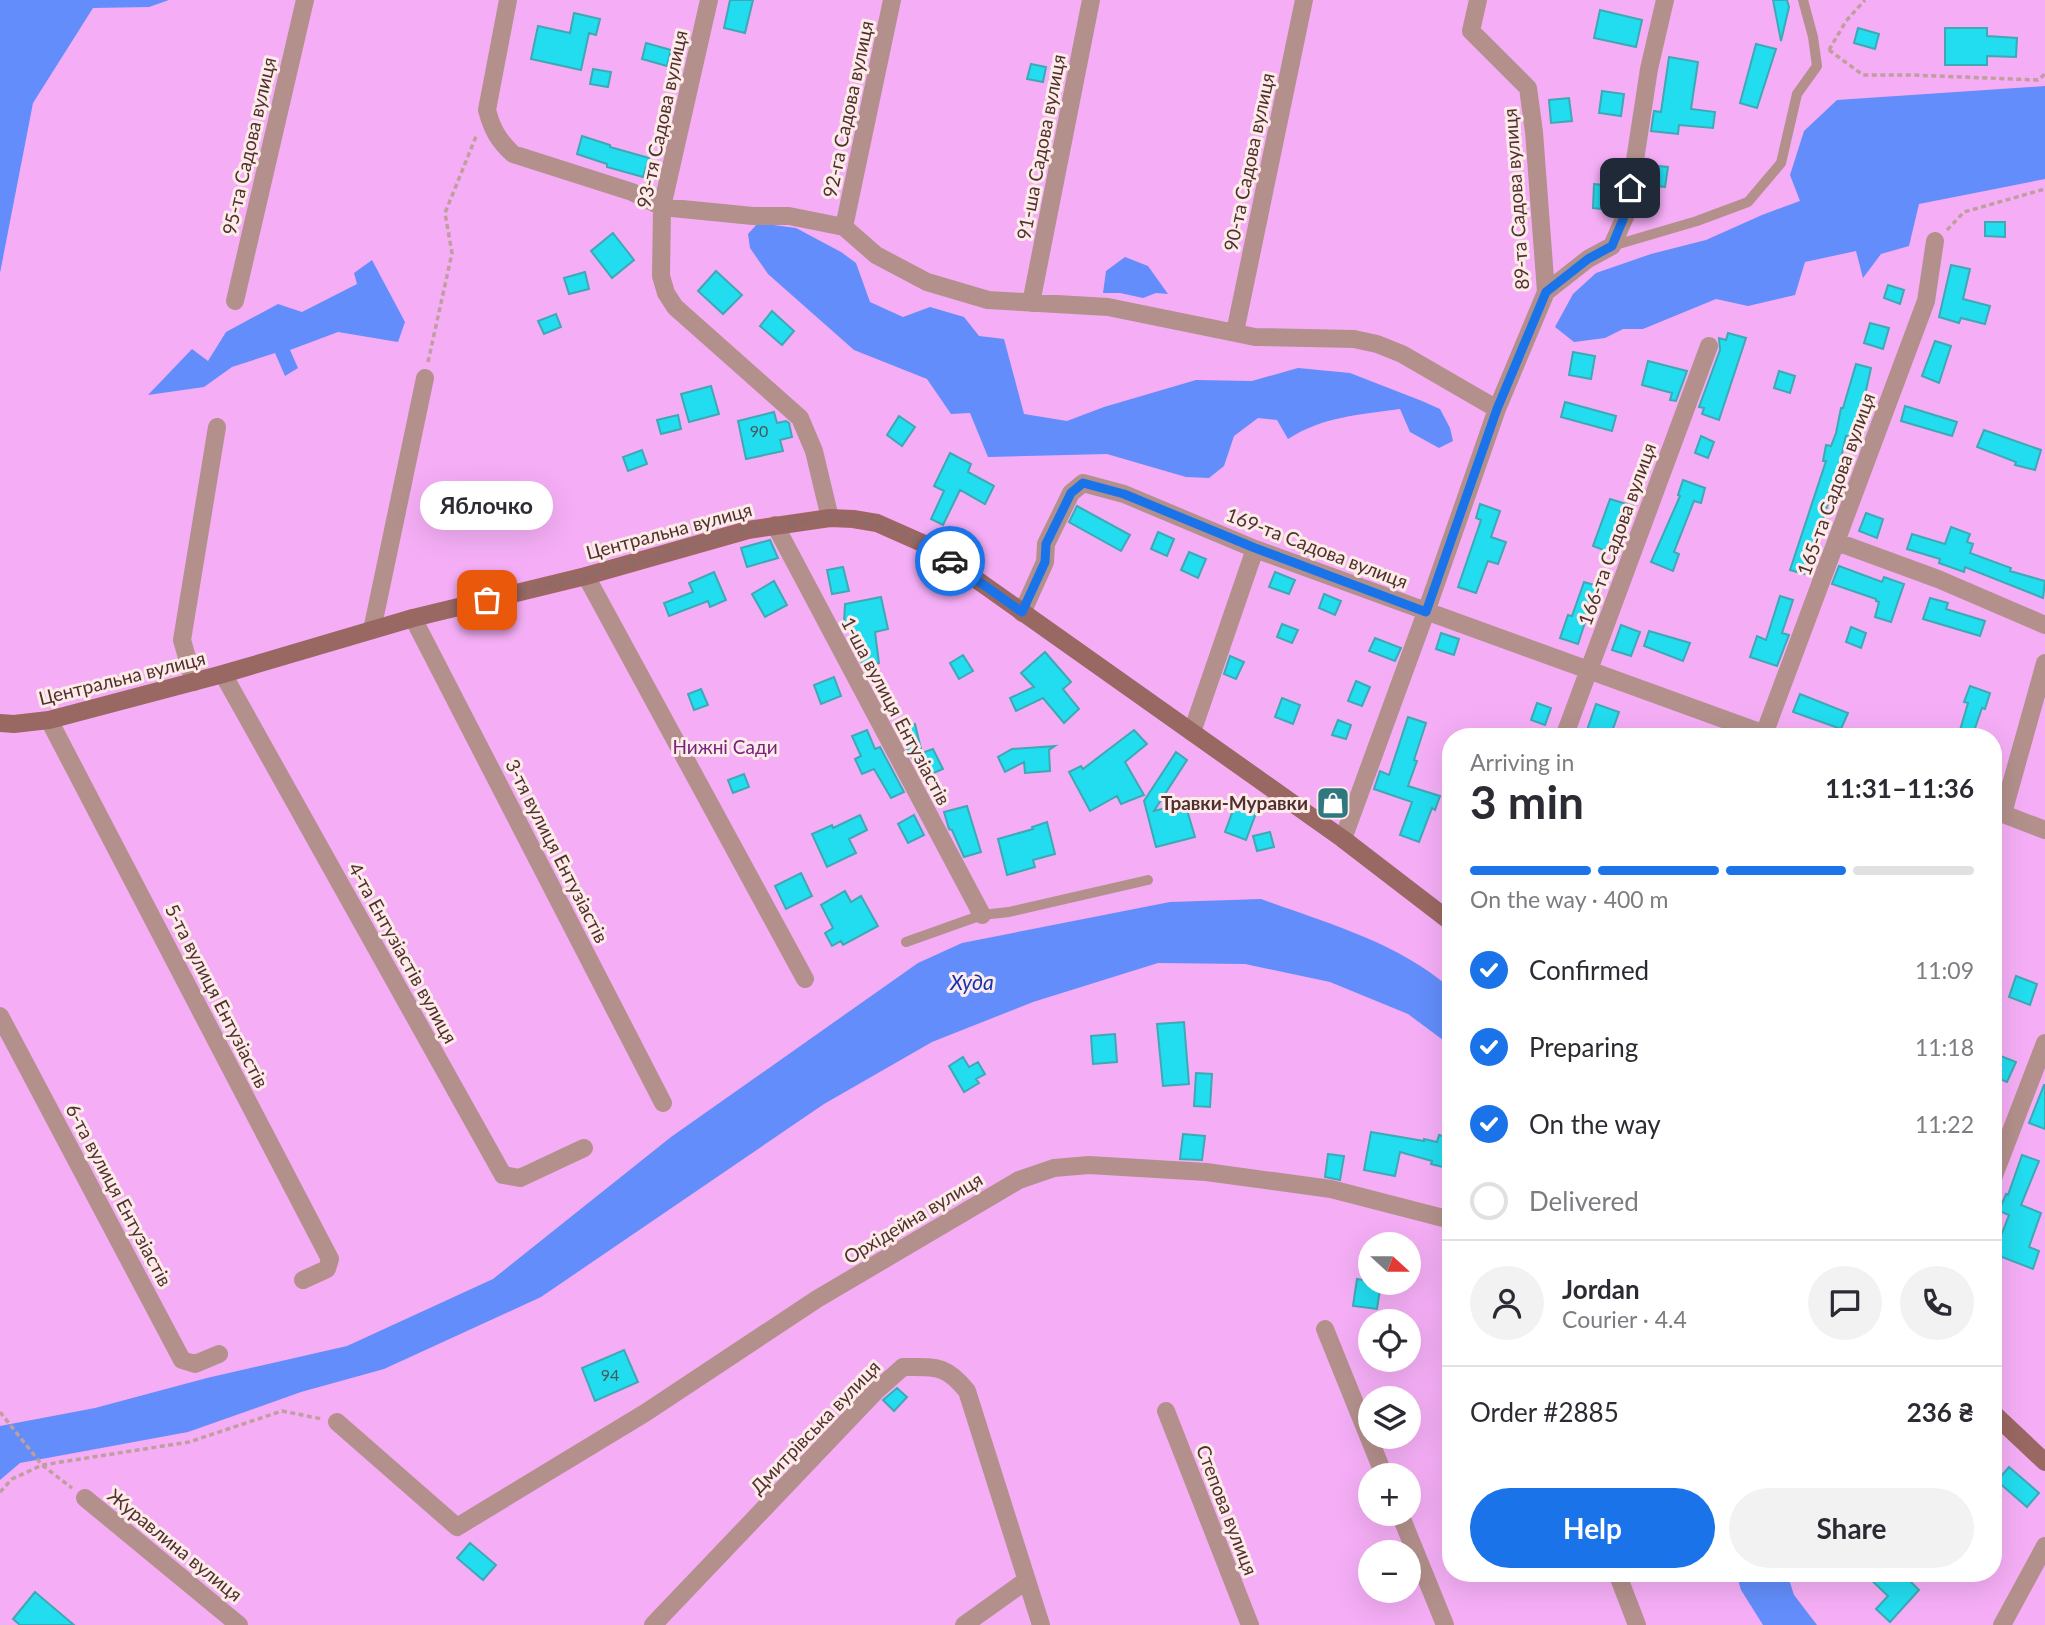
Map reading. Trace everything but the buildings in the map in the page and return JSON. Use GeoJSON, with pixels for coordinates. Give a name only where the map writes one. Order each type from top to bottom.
{"type":"FeatureCollection","features":[{"type":"Feature","properties":{"kind":"street","name":"95-та Садова вулиця"},"geometry":{"type":"LineString","coordinates":[[235,301],[304,0]]}},
{"type":"Feature","properties":{"kind":"street","name":"93-тя Садова вулиця"},"geometry":{"type":"LineString","coordinates":[[709,0],[662,207],[661,276],[666,293],[675,307],[800,418],[814,451],[830,518]]}},
{"type":"Feature","properties":{"kind":"street","name":"92-га Садова вулиця"},"geometry":{"type":"LineString","coordinates":[[844,227],[892,0]]}},
{"type":"Feature","properties":{"kind":"street","name":"91-ша Садова вулиця"},"geometry":{"type":"LineString","coordinates":[[1031,303],[1091,0]]}},
{"type":"Feature","properties":{"kind":"street","name":"90-та Садова вулиця"},"geometry":{"type":"LineString","coordinates":[[1235,332],[1304,0]]}},
{"type":"Feature","properties":{"kind":"street","name":"89-та Садова вулиця"},"geometry":{"type":"LineString","coordinates":[[1343,839],[1497,409],[1546,292],[1534,132],[1528,88],[1471,31],[1478,0]]}},
{"type":"Feature","properties":{"kind":"street"},"geometry":{"type":"LineString","coordinates":[[1546,292],[1588,259],[1612,246],[1626,212],[1649,69],[1665,0]]}},
{"type":"Feature","properties":{"kind":"street"},"geometry":{"type":"LineString","coordinates":[[502,4],[487,110],[491,127],[500,142],[513,153],[632,192],[662,207],[752,216],[789,216],[844,227],[876,255],[927,282],[988,300],[1108,307],[1255,337],[1354,339],[1377,344],[1402,354],[1497,409]]}},
{"type":"Feature","properties":{"kind":"street","name":"165-та Садова вулиця"},"geometry":{"type":"LineString","coordinates":[[1769,728],[1926,302],[1936,241]]}},
{"type":"Feature","properties":{"kind":"street","name":"166-та Садова вулиця"},"geometry":{"type":"LineString","coordinates":[[1567,728],[1709,346]]}},
{"type":"Feature","properties":{"kind":"street"},"geometry":{"type":"LineString","coordinates":[[372,630],[425,378]]}},
{"type":"Feature","properties":{"kind":"street"},"geometry":{"type":"LineString","coordinates":[[194,682],[182,640],[217,427]]}},
{"type":"Feature","properties":{"kind":"street","name":"169-та Садова вулиця"},"geometry":{"type":"LineString","coordinates":[[1022,612],[1045,562],[1046,544],[1071,493],[1083,483],[1124,494],[1255,548],[1745,728]]}},
{"type":"Feature","properties":{"kind":"street","name":"Центральна вулиця"},"geometry":{"type":"LineString","coordinates":[[0,723],[49,720],[223,674],[413,618],[586,576],[748,530],[830,518],[877,523],[929,546],[1343,839],[1442,915]]}},
{"type":"Feature","properties":{"kind":"street","name":"1-ша вулиця Ентузіастів"},"geometry":{"type":"LineString","coordinates":[[775,525],[982,915]]}},
{"type":"Feature","properties":{"kind":"street"},"geometry":{"type":"LineString","coordinates":[[1838,542],[1938,579],[2045,625]]}},
{"type":"Feature","properties":{"kind":"street"},"geometry":{"type":"LineString","coordinates":[[1192,732],[1255,548]]}},
{"type":"Feature","properties":{"kind":"street"},"geometry":{"type":"LineString","coordinates":[[586,576],[805,979]]}},
{"type":"Feature","properties":{"kind":"street","name":"3-тя вулиця Ентузіастів"},"geometry":{"type":"LineString","coordinates":[[413,618],[663,1103]]}},
{"type":"Feature","properties":{"kind":"street"},"geometry":{"type":"LineString","coordinates":[[2002,799],[2045,663]]}},
{"type":"Feature","properties":{"kind":"street","name":"4-та Ентузіастів вулиця"},"geometry":{"type":"LineString","coordinates":[[223,674],[503,1175],[520,1178],[584,1148]]}},
{"type":"Feature","properties":{"kind":"street","name":"5-та вулиця Ентузіастів"},"geometry":{"type":"LineString","coordinates":[[49,720],[330,1259],[327,1269],[303,1280]]}},
{"type":"Feature","properties":{"kind":"street"},"geometry":{"type":"LineString","coordinates":[[2002,814],[2045,830]]}},
{"type":"Feature","properties":{"kind":"street","name":"6-та вулиця Ентузіастів"},"geometry":{"type":"LineString","coordinates":[[0,1016],[182,1360],[195,1364],[219,1354]]}},
{"type":"Feature","properties":{"kind":"street"},"geometry":{"type":"LineString","coordinates":[[2002,1155],[2045,1043]]}},
{"type":"Feature","properties":{"kind":"street","name":"Орхідейна вулиця"},"geometry":{"type":"LineString","coordinates":[[337,1422],[457,1527],[645,1413],[817,1299],[1019,1180],[1054,1168],[1089,1165],[1218,1174],[1331,1189],[1442,1218]]}},
{"type":"Feature","properties":{"kind":"street"},"geometry":{"type":"LineString","coordinates":[[1325,1329],[1379,1463]]}},
{"type":"Feature","properties":{"kind":"street","name":"Дмитрівська вулиця"},"geometry":{"type":"LineString","coordinates":[[653,1625],[876,1391],[903,1367],[938,1367],[956,1378],[967,1391],[1041,1625]]}},
{"type":"Feature","properties":{"kind":"street","name":"Степова вулиця"},"geometry":{"type":"LineString","coordinates":[[1166,1411],[1250,1625]]}},
{"type":"Feature","properties":{"kind":"street"},"geometry":{"type":"LineString","coordinates":[[2002,1421],[2045,1462]]}},
{"type":"Feature","properties":{"kind":"street","name":"Журавлина вулиця"},"geometry":{"type":"LineString","coordinates":[[85,1498],[239,1625]]}},
{"type":"Feature","properties":{"kind":"street"},"geometry":{"type":"LineString","coordinates":[[1405,1526],[1445,1625]]}},
{"type":"Feature","properties":{"kind":"street"},"geometry":{"type":"LineString","coordinates":[[2002,1625],[2045,1546]]}},
{"type":"Feature","properties":{"kind":"street"},"geometry":{"type":"LineString","coordinates":[[964,1625],[1027,1580]]}},
{"type":"Feature","properties":{"kind":"street"},"geometry":{"type":"LineString","coordinates":[[1620,1582],[1637,1625]]}},
{"type":"Feature","properties":{"kind":"lane"},"geometry":{"type":"LineString","coordinates":[[1612,246],[1697,221],[1748,202],[1781,163],[1797,94],[1817,66],[1813,37],[1802,0]]}},
{"type":"Feature","properties":{"kind":"lane"},"geometry":{"type":"LineString","coordinates":[[906,942],[982,915],[1009,912],[1148,880]]}},
{"type":"Feature","properties":{"kind":"path"},"geometry":{"type":"LineString","coordinates":[[1817,66],[1846,21],[1865,0]]}},
{"type":"Feature","properties":{"kind":"path"},"geometry":{"type":"LineString","coordinates":[[1829,50],[1863,75],[2038,80],[2045,74]]}},
{"type":"Feature","properties":{"kind":"path"},"geometry":{"type":"LineString","coordinates":[[425,378],[452,253],[445,214],[487,110]]}},
{"type":"Feature","properties":{"kind":"path"},"geometry":{"type":"LineString","coordinates":[[1936,241],[1964,212],[2045,189]]}},
{"type":"Feature","properties":{"kind":"path"},"geometry":{"type":"LineString","coordinates":[[0,1492],[12,1479],[42,1465],[189,1442],[282,1411],[337,1422]]}},
{"type":"Feature","properties":{"kind":"path"},"geometry":{"type":"LineString","coordinates":[[0,1412],[42,1465],[85,1498]]}},
{"type":"Feature","properties":{"kind":"green space","name":"Нижні Сади"},"geometry":{"type":"Polygon","coordinates":[[[0,0],[2045,0],[2045,1625],[0,1625],[0,0]]]}},
{"type":"Feature","properties":{"kind":"water"},"geometry":{"type":"Polygon","coordinates":[[[0,0],[169,0],[149,7],[93,8],[33,103],[0,273],[0,0]]]}},
{"type":"Feature","properties":{"kind":"water"},"geometry":{"type":"Polygon","coordinates":[[[2045,86],[2045,179],[1919,204],[1909,246],[1881,254],[1863,278],[1856,251],[1805,262],[1795,295],[1748,306],[1716,299],[1643,329],[1623,329],[1605,338],[1574,342],[1555,327],[1573,294],[1596,273],[1651,254],[1706,240],[1800,201],[1790,175],[1804,131],[1837,100],[2045,86]]]}},
{"type":"Feature","properties":{"kind":"water"},"geometry":{"type":"Polygon","coordinates":[[[758,223],[796,228],[841,252],[856,263],[870,302],[903,317],[930,307],[964,317],[979,336],[1004,339],[1024,414],[1067,421],[1104,407],[1196,380],[1252,381],[1298,368],[1350,373],[1440,409],[1450,428],[1453,441],[1439,448],[1410,432],[1400,409],[1328,421],[1288,439],[1277,420],[1258,418],[1234,436],[1224,466],[1209,478],[1186,477],[1107,454],[988,457],[970,413],[951,414],[927,379],[854,350],[768,274],[750,248],[748,234],[758,223]]]}},
{"type":"Feature","properties":{"kind":"water"},"geometry":{"type":"Polygon","coordinates":[[[1125,257],[1148,266],[1168,294],[1156,293],[1143,298],[1120,293],[1103,293],[1106,271],[1125,257]]]}},
{"type":"Feature","properties":{"kind":"water"},"geometry":{"type":"Polygon","coordinates":[[[372,260],[405,322],[398,342],[338,332],[290,350],[298,368],[285,376],[275,353],[232,367],[204,387],[148,395],[192,349],[208,361],[226,332],[278,304],[302,312],[357,284],[354,273],[372,260]]]}},
{"type":"Feature","properties":{"kind":"water","name":"Худа"},"geometry":{"type":"Polygon","coordinates":[[[1261,899],[1385,946],[1408,958],[1442,982],[1442,1039],[1408,1014],[1330,982],[1245,964],[1158,963],[1033,1002],[932,1042],[824,1104],[541,1297],[384,1369],[301,1392],[188,1432],[20,1463],[0,1480],[0,1426],[95,1408],[207,1378],[347,1346],[493,1279],[671,1137],[918,963],[962,943],[1170,902],[1261,899]]]}},
{"type":"Feature","properties":{"kind":"water"},"geometry":{"type":"Polygon","coordinates":[[[1739,1582],[1790,1582],[1794,1595],[1817,1625],[1763,1625],[1739,1582]]]}},
{"type":"Feature","properties":{"kind":"way so far"},"geometry":{"type":"LineString","coordinates":[[487,600],[586,576],[748,530],[830,518],[877,523],[929,546],[950,561]]}},
{"type":"Feature","properties":{"kind":"place","name":"Яблочко"},"geometry":{"type":"Point","coordinates":[487,600]}},
{"type":"Feature","properties":{"kind":"place","name":"Травки-Муравки"},"geometry":{"type":"Point","coordinates":[1333,803]}},
{"type":"Feature","properties":{"kind":"route"},"geometry":{"type":"LineString","coordinates":[[950,561],[1022,612],[1045,562],[1046,544],[1071,493],[1083,483],[1124,494],[1255,548],[1426,612],[1497,409],[1546,292],[1588,259],[1612,246],[1626,212],[1630,188]]}}]}
